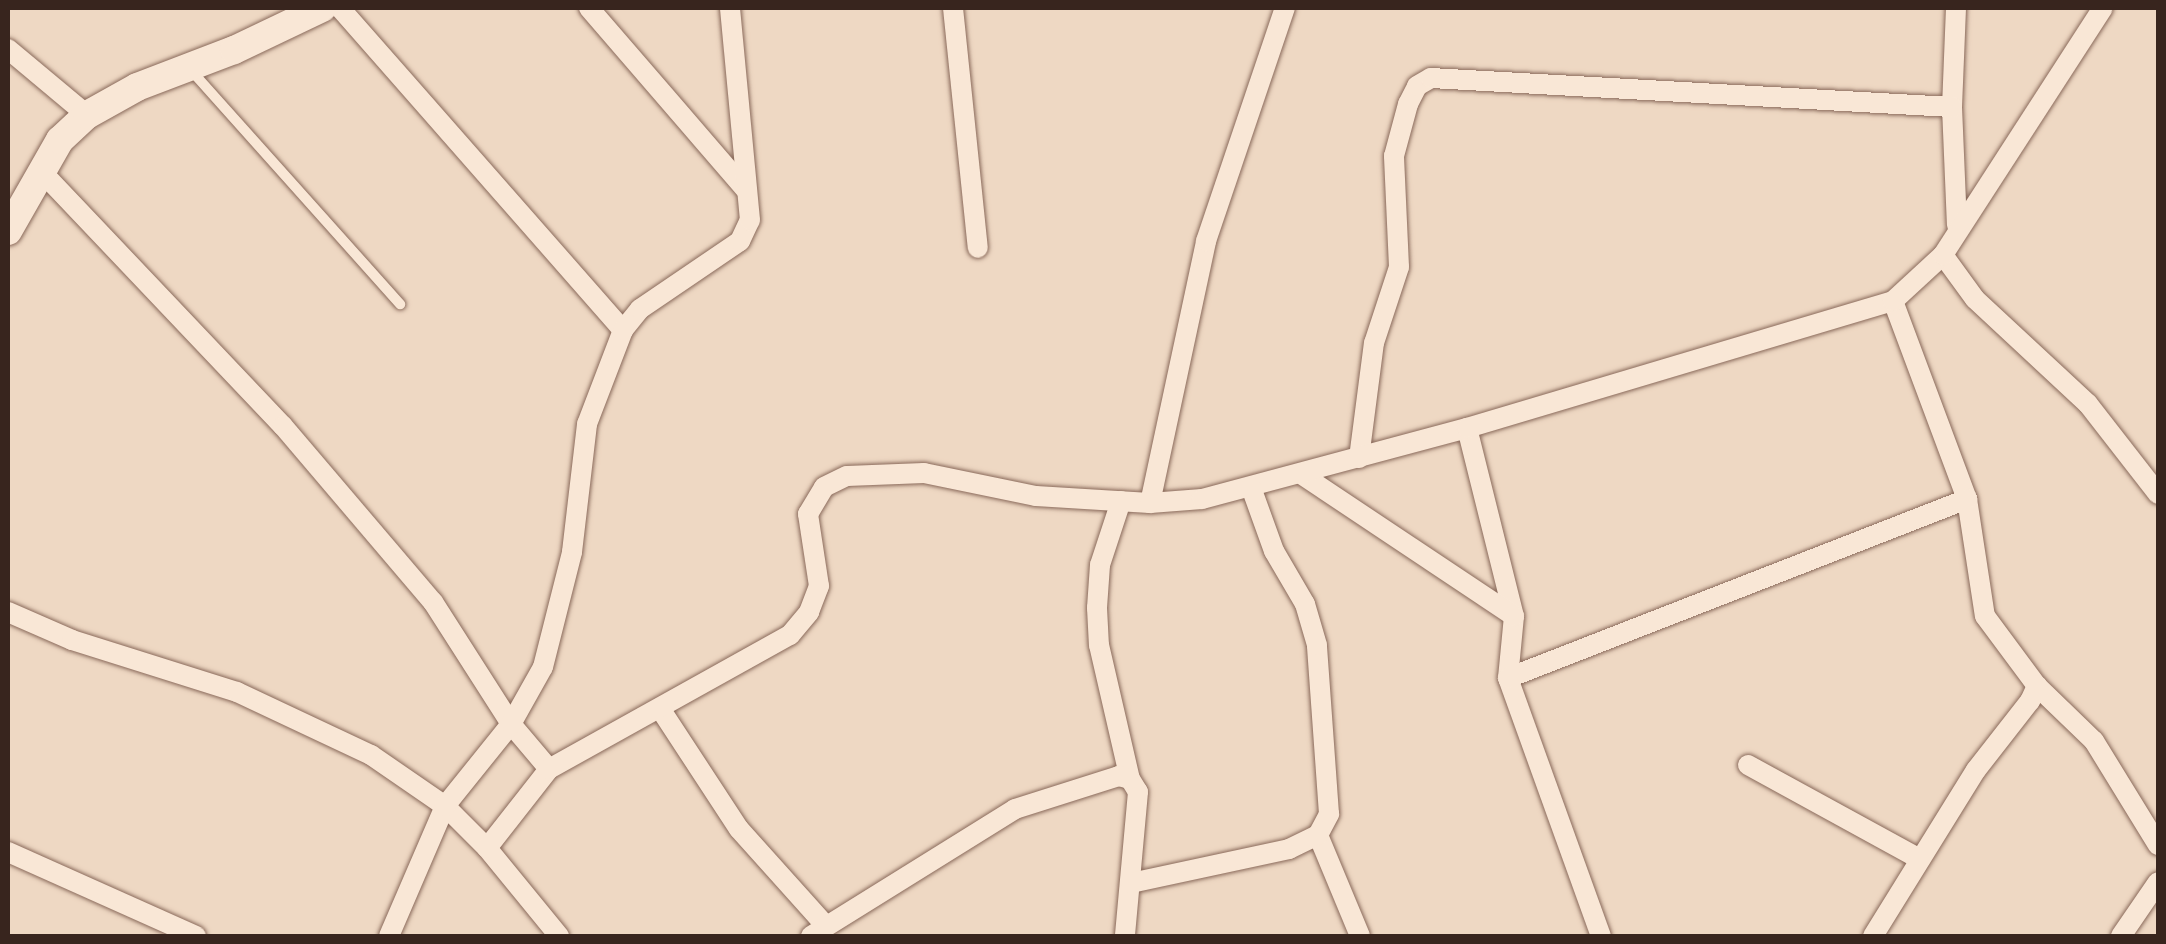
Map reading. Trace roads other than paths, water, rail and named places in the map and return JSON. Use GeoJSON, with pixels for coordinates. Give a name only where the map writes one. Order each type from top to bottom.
{"type":"FeatureCollection","features":[{"type":"Feature","properties":{"kind":"street"},"geometry":{"type":"LineString","coordinates":[[340,8],[623,330]]}},
{"type":"Feature","properties":{"kind":"street"},"geometry":{"type":"LineString","coordinates":[[588,8],[745,189]]}},
{"type":"Feature","properties":{"kind":"street"},"geometry":{"type":"LineString","coordinates":[[389,936],[445,806],[511,724],[543,667],[572,552],[587,424],[623,330],[640,309],[740,240],[750,220],[730,8]]}},
{"type":"Feature","properties":{"kind":"street"},"geometry":{"type":"LineString","coordinates":[[953,8],[978,248]]}},
{"type":"Feature","properties":{"kind":"street"},"geometry":{"type":"LineString","coordinates":[[1150,503],[1206,241],[1284,8]]}},
{"type":"Feature","properties":{"kind":"street"},"geometry":{"type":"LineString","coordinates":[[1956,8],[1952,107],[1960,213],[1956,232]]}},
{"type":"Feature","properties":{"kind":"street"},"geometry":{"type":"LineString","coordinates":[[487,848],[549,769],[790,635],[809,612],[819,586],[808,514],[824,487],[847,476],[924,473],[1036,496],[1150,503],[1202,500],[1467,428],[1894,301],[1943,255],[2103,8]]}},
{"type":"Feature","properties":{"kind":"street"},"geometry":{"type":"LineString","coordinates":[[8,230],[60,140],[87,115],[137,87],[188,68],[301,12]]}},
{"type":"Feature","properties":{"kind":"street"},"geometry":{"type":"LineString","coordinates":[[8,49],[87,115]]}},
{"type":"Feature","properties":{"kind":"street"},"geometry":{"type":"LineString","coordinates":[[1359,458],[1374,343],[1399,266],[1394,156],[1417,86],[1431,78],[1952,107]]}},
{"type":"Feature","properties":{"kind":"street"},"geometry":{"type":"LineString","coordinates":[[40,170],[183,317],[371,529],[433,602],[511,724],[549,769]]}},
{"type":"Feature","properties":{"kind":"street"},"geometry":{"type":"LineString","coordinates":[[1943,255],[1975,299],[2088,404],[2155,481]]}},
{"type":"Feature","properties":{"kind":"street"},"geometry":{"type":"LineString","coordinates":[[1894,301],[1967,499],[1985,616],[2036,686],[2094,741],[2158,845]]}},
{"type":"Feature","properties":{"kind":"street"},"geometry":{"type":"LineString","coordinates":[[1467,428],[1514,616],[1508,678],[1601,936]]}},
{"type":"Feature","properties":{"kind":"street"},"geometry":{"type":"LineString","coordinates":[[1301,474],[1514,616]]}},
{"type":"Feature","properties":{"kind":"street"},"geometry":{"type":"LineString","coordinates":[[1131,883],[1289,848],[1318,835],[1329,814],[1317,645],[1305,604],[1274,551],[1250,487]]}},
{"type":"Feature","properties":{"kind":"street"},"geometry":{"type":"LineString","coordinates":[[1508,678],[1967,499]]}},
{"type":"Feature","properties":{"kind":"street"},"geometry":{"type":"LineString","coordinates":[[1121,501],[1100,565],[1097,608],[1100,644],[1130,779],[1138,792],[1125,936]]}},
{"type":"Feature","properties":{"kind":"street"},"geometry":{"type":"LineString","coordinates":[[8,612],[72,640],[237,692],[371,755],[445,806],[487,848],[559,936]]}},
{"type":"Feature","properties":{"kind":"street"},"geometry":{"type":"LineString","coordinates":[[1872,936],[1976,770],[2030,701],[2036,686]]}},
{"type":"Feature","properties":{"kind":"street"},"geometry":{"type":"LineString","coordinates":[[660,710],[740,829],[818,931],[1015,809],[1119,776],[1130,779]]}},
{"type":"Feature","properties":{"kind":"street"},"geometry":{"type":"LineString","coordinates":[[1748,765],[1920,859]]}},
{"type":"Feature","properties":{"kind":"street"},"geometry":{"type":"LineString","coordinates":[[1318,835],[1360,936]]}},
{"type":"Feature","properties":{"kind":"street"},"geometry":{"type":"LineString","coordinates":[[8,852],[196,936]]}},
{"type":"Feature","properties":{"kind":"street"},"geometry":{"type":"LineString","coordinates":[[2121,936],[2158,882]]}},
{"type":"Feature","properties":{"kind":"lane"},"geometry":{"type":"LineString","coordinates":[[188,68],[400,304]]}}]}
